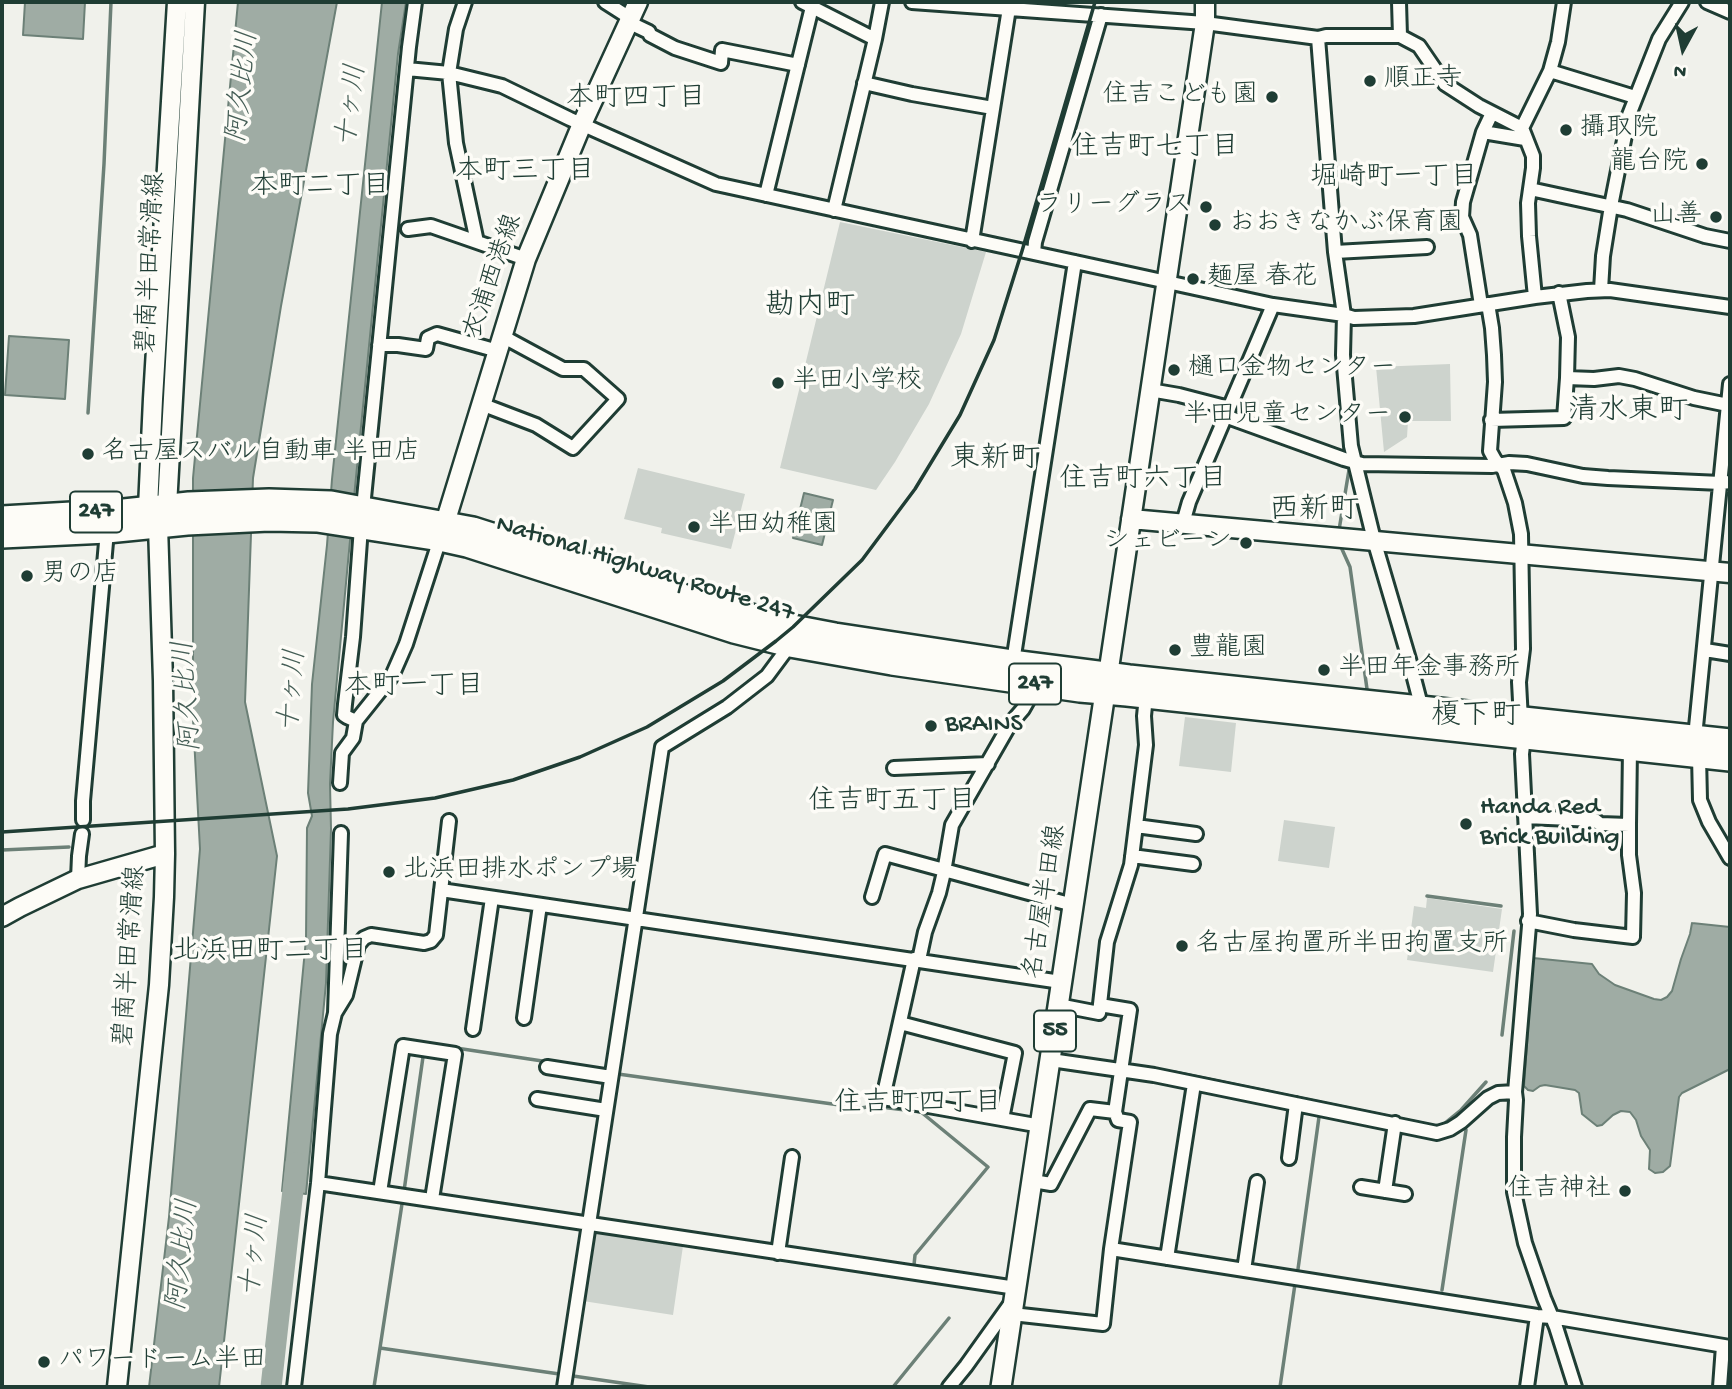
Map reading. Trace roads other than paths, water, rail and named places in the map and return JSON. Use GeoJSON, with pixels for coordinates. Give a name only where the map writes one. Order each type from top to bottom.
{"type":"FeatureCollection","features":[{"type":"Feature","properties":{"kind":"highway","name":"National Highway Route 247"},"geometry":{"type":"LineString","coordinates":[[2,518],[124,511],[269,519],[312,511],[443,531],[472,529],[717,607],[793,627],[1013,662],[1107,683],[1146,695],[1697,747],[1730,759]]}},
{"type":"Feature","properties":{"kind":"highway","name":"National Highway Route 247"},"geometry":{"type":"LineString","coordinates":[[2,536],[107,531],[170,513]]}},
{"type":"Feature","properties":{"kind":"highway","name":"National Highway Route 247"},"geometry":{"type":"LineString","coordinates":[[443,531],[467,545],[734,631],[790,645],[892,663],[1034,684],[1107,683],[1422,709],[1630,748],[1697,747],[1730,741]]}},
{"type":"Feature","properties":{"kind":"main road","name":"碧南半田常滑線"},"geometry":{"type":"LineString","coordinates":[[170,513],[150,378],[158,320],[177,2]]}},
{"type":"Feature","properties":{"kind":"main road","name":"碧南半田常滑線"},"geometry":{"type":"LineString","coordinates":[[117,1387],[159,985],[165,854],[163,680],[177,287],[195,2]]}},
{"type":"Feature","properties":{"kind":"main road"},"geometry":{"type":"LineString","coordinates":[[1107,683],[1205,23],[1205,2]]}},
{"type":"Feature","properties":{"kind":"main road","name":"衣浦西港線"},"geometry":{"type":"LineString","coordinates":[[443,531],[526,260],[582,124],[632,14]]}},
{"type":"Feature","properties":{"kind":"main road"},"geometry":{"type":"LineString","coordinates":[[1131,519],[1721,572]]}},
{"type":"Feature","properties":{"kind":"main road","name":"名古屋半田線"},"geometry":{"type":"LineString","coordinates":[[1001,1387],[1107,683]]}},
{"type":"Feature","properties":{"kind":"main road"},"geometry":{"type":"LineString","coordinates":[[2,918],[78,879],[165,854]]}},
{"type":"Feature","properties":{"kind":"street"},"geometry":{"type":"LineString","coordinates":[[356,721],[344,715],[353,637],[359,517],[415,2]]}},
{"type":"Feature","properties":{"kind":"street"},"geometry":{"type":"LineString","coordinates":[[466,2],[456,29],[449,72],[456,143],[477,242]]}},
{"type":"Feature","properties":{"kind":"street"},"geometry":{"type":"LineString","coordinates":[[605,2],[632,14],[650,35],[675,48],[720,63],[722,50],[798,65]]}},
{"type":"Feature","properties":{"kind":"street"},"geometry":{"type":"LineString","coordinates":[[834,210],[882,2]]}},
{"type":"Feature","properties":{"kind":"street"},"geometry":{"type":"LineString","coordinates":[[912,2],[1010,5],[1205,23],[1318,38],[1400,36],[1419,46],[1445,84],[1523,134],[1533,156],[1528,203],[1535,297]]}},
{"type":"Feature","properties":{"kind":"street"},"geometry":{"type":"LineString","coordinates":[[1399,2],[1400,36]]}},
{"type":"Feature","properties":{"kind":"street"},"geometry":{"type":"LineString","coordinates":[[1523,134],[1550,71],[1564,2]]}},
{"type":"Feature","properties":{"kind":"street"},"geometry":{"type":"LineString","coordinates":[[1601,290],[1611,206],[1629,115],[1660,39],[1682,2]]}},
{"type":"Feature","properties":{"kind":"street"},"geometry":{"type":"LineString","coordinates":[[1707,2],[1730,12]]}},
{"type":"Feature","properties":{"kind":"street"},"geometry":{"type":"LineString","coordinates":[[766,195],[798,65],[807,5],[875,39]]}},
{"type":"Feature","properties":{"kind":"street"},"geometry":{"type":"LineString","coordinates":[[972,240],[1010,5]]}},
{"type":"Feature","properties":{"kind":"street"},"geometry":{"type":"LineString","coordinates":[[1034,253],[1101,15]]}},
{"type":"Feature","properties":{"kind":"street"},"geometry":{"type":"LineString","coordinates":[[1318,38],[1335,252],[1344,316],[1343,355],[1351,446],[1374,540],[1422,709]]}},
{"type":"Feature","properties":{"kind":"street"},"geometry":{"type":"LineString","coordinates":[[407,69],[449,72],[502,86],[716,184],[1273,306],[1354,318],[1414,316],[1559,293],[1601,290],[1730,307]]}},
{"type":"Feature","properties":{"kind":"street"},"geometry":{"type":"LineString","coordinates":[[1550,71],[1635,97]]}},
{"type":"Feature","properties":{"kind":"street"},"geometry":{"type":"LineString","coordinates":[[864,83],[993,108]]}},
{"type":"Feature","properties":{"kind":"street"},"geometry":{"type":"LineString","coordinates":[[1492,113],[1483,132],[1463,202],[1462,217],[1470,235],[1494,355],[1495,382],[1490,451],[1504,470],[1515,503],[1521,534],[1523,649],[1520,682],[1530,915],[1515,1092],[1514,1192],[1525,1243],[1575,1387]]}},
{"type":"Feature","properties":{"kind":"street"},"geometry":{"type":"LineString","coordinates":[[1483,132],[1523,134]]}},
{"type":"Feature","properties":{"kind":"street"},"geometry":{"type":"LineString","coordinates":[[1530,189],[1611,206],[1705,236],[1730,241]]}},
{"type":"Feature","properties":{"kind":"street"},"geometry":{"type":"LineString","coordinates":[[408,229],[431,226],[526,260]]}},
{"type":"Feature","properties":{"kind":"street"},"geometry":{"type":"LineString","coordinates":[[1335,252],[1427,247]]}},
{"type":"Feature","properties":{"kind":"street"},"geometry":{"type":"LineString","coordinates":[[1013,662],[1075,262]]}},
{"type":"Feature","properties":{"kind":"street"},"geometry":{"type":"LineString","coordinates":[[1491,421],[1564,418],[1568,338],[1559,293]]}},
{"type":"Feature","properties":{"kind":"street"},"geometry":{"type":"LineString","coordinates":[[1184,523],[1203,467],[1273,306]]}},
{"type":"Feature","properties":{"kind":"street"},"geometry":{"type":"LineString","coordinates":[[379,345],[426,349],[428,338],[437,334],[500,344],[564,369],[584,369],[618,399],[573,448],[536,425],[481,404]]}},
{"type":"Feature","properties":{"kind":"street"},"geometry":{"type":"LineString","coordinates":[[1567,378],[1619,376],[1728,405]]}},
{"type":"Feature","properties":{"kind":"street"},"geometry":{"type":"LineString","coordinates":[[1730,384],[1721,572],[1705,650],[1697,747],[1700,800],[1709,822],[1727,847],[1730,858]]}},
{"type":"Feature","properties":{"kind":"street"},"geometry":{"type":"LineString","coordinates":[[1150,390],[1179,395],[1362,464],[1430,466],[1509,463],[1608,478],[1725,483]]}},
{"type":"Feature","properties":{"kind":"street"},"geometry":{"type":"LineString","coordinates":[[83,820],[107,531]]}},
{"type":"Feature","properties":{"kind":"street"},"geometry":{"type":"LineString","coordinates":[[340,783],[342,753],[353,738],[356,721],[392,676],[406,644],[443,531]]}},
{"type":"Feature","properties":{"kind":"street"},"geometry":{"type":"LineString","coordinates":[[564,1387],[662,747],[727,707],[767,676],[790,645]]}},
{"type":"Feature","properties":{"kind":"street"},"geometry":{"type":"LineString","coordinates":[[1705,650],[1730,654]]}},
{"type":"Feature","properties":{"kind":"street"},"geometry":{"type":"LineString","coordinates":[[1034,684],[1023,709],[1010,724],[952,825],[939,893],[916,960],[883,1098],[1041,1126]]}},
{"type":"Feature","properties":{"kind":"street"},"geometry":{"type":"LineString","coordinates":[[1058,1005],[1099,1013],[1107,942],[1131,865],[1146,745],[1143,716],[1146,695]]}},
{"type":"Feature","properties":{"kind":"street"},"geometry":{"type":"LineString","coordinates":[[1528,921],[1633,937],[1634,893],[1629,855],[1630,748]]}},
{"type":"Feature","properties":{"kind":"street"},"geometry":{"type":"LineString","coordinates":[[894,768],[988,764]]}},
{"type":"Feature","properties":{"kind":"street"},"geometry":{"type":"LineString","coordinates":[[1525,817],[1595,820],[1600,824],[1629,825]]}},
{"type":"Feature","properties":{"kind":"street"},"geometry":{"type":"LineString","coordinates":[[335,1013],[346,995],[358,945],[364,938],[371,935],[424,943],[431,941],[436,935],[449,821]]}},
{"type":"Feature","properties":{"kind":"street"},"geometry":{"type":"LineString","coordinates":[[1136,827],[1196,834]]}},
{"type":"Feature","properties":{"kind":"street"},"geometry":{"type":"LineString","coordinates":[[294,1387],[318,1183],[330,1034],[335,1013],[341,833]]}},
{"type":"Feature","properties":{"kind":"street"},"geometry":{"type":"LineString","coordinates":[[78,879],[82,834]]}},
{"type":"Feature","properties":{"kind":"street"},"geometry":{"type":"LineString","coordinates":[[872,897],[885,855],[1073,905]]}},
{"type":"Feature","properties":{"kind":"street"},"geometry":{"type":"LineString","coordinates":[[1132,856],[1193,864]]}},
{"type":"Feature","properties":{"kind":"street"},"geometry":{"type":"LineString","coordinates":[[442,890],[1061,982]]}},
{"type":"Feature","properties":{"kind":"street"},"geometry":{"type":"LineString","coordinates":[[473,1029],[492,898]]}},
{"type":"Feature","properties":{"kind":"street"},"geometry":{"type":"LineString","coordinates":[[524,1018],[540,905]]}},
{"type":"Feature","properties":{"kind":"street"},"geometry":{"type":"LineString","coordinates":[[318,1183],[778,1253],[1015,1299],[1061,1320],[1103,1324],[1130,1122],[1118,1119],[1115,1112],[1130,1010],[1100,1004]]}},
{"type":"Feature","properties":{"kind":"street"},"geometry":{"type":"LineString","coordinates":[[900,1023],[1015,1053],[1002,1119]]}},
{"type":"Feature","properties":{"kind":"street"},"geometry":{"type":"LineString","coordinates":[[380,1192],[403,1046],[455,1054],[432,1199]]}},
{"type":"Feature","properties":{"kind":"street"},"geometry":{"type":"LineString","coordinates":[[1051,1060],[1154,1075],[1437,1133],[1461,1122],[1488,1098],[1498,1093],[1515,1092]]}},
{"type":"Feature","properties":{"kind":"street"},"geometry":{"type":"LineString","coordinates":[[547,1067],[611,1077]]}},
{"type":"Feature","properties":{"kind":"street"},"geometry":{"type":"LineString","coordinates":[[1167,1258],[1194,1084]]}},
{"type":"Feature","properties":{"kind":"street"},"geometry":{"type":"LineString","coordinates":[[537,1099],[606,1110]]}},
{"type":"Feature","properties":{"kind":"street"},"geometry":{"type":"LineString","coordinates":[[1289,1158],[1296,1104]]}},
{"type":"Feature","properties":{"kind":"street"},"geometry":{"type":"LineString","coordinates":[[1033,1181],[1051,1184],[1090,1109],[1115,1112]]}},
{"type":"Feature","properties":{"kind":"street"},"geometry":{"type":"LineString","coordinates":[[1385,1191],[1395,1123]]}},
{"type":"Feature","properties":{"kind":"street"},"geometry":{"type":"LineString","coordinates":[[778,1253],[792,1157]]}},
{"type":"Feature","properties":{"kind":"street"},"geometry":{"type":"LineString","coordinates":[[1244,1270],[1257,1182]]}},
{"type":"Feature","properties":{"kind":"street"},"geometry":{"type":"LineString","coordinates":[[1361,1188],[1405,1194]]}},
{"type":"Feature","properties":{"kind":"street"},"geometry":{"type":"LineString","coordinates":[[1111,1249],[1552,1317],[1727,1347],[1720,1387]]}},
{"type":"Feature","properties":{"kind":"street"},"geometry":{"type":"LineString","coordinates":[[949,1387],[1015,1299]]}},
{"type":"Feature","properties":{"kind":"street"},"geometry":{"type":"LineString","coordinates":[[1527,1387],[1536,1316]]}},
{"type":"Feature","properties":{"kind":"water"},"geometry":{"type":"Polygon","coordinates":[[[25,2],[85,2],[83,39],[23,35],[25,2]]]}},
{"type":"Feature","properties":{"kind":"water","name":"阿久比川"},"geometry":{"type":"Polygon","coordinates":[[[238,2],[337,2],[281,306],[253,478],[245,702],[277,856],[219,1387],[149,1387],[169,1217],[200,849],[193,719],[193,478],[238,2]]]}},
{"type":"Feature","properties":{"kind":"water"},"geometry":{"type":"Polygon","coordinates":[[[382,2],[406,2],[398,54],[333,722],[326,983],[306,1194],[282,1191],[306,939],[307,828],[312,816],[308,793],[312,684],[382,2]]]}},
{"type":"Feature","properties":{"kind":"water"},"geometry":{"type":"Polygon","coordinates":[[[9,336],[69,340],[65,399],[5,395],[9,336]]]}},
{"type":"Feature","properties":{"kind":"water"},"geometry":{"type":"Polygon","coordinates":[[[804,493],[833,500],[822,545],[793,538],[804,493]]]}},
{"type":"Feature","properties":{"kind":"water"},"geometry":{"type":"Polygon","coordinates":[[[1692,923],[1730,927],[1730,1069],[1679,1097],[1670,1166],[1663,1172],[1655,1173],[1649,1169],[1650,1150],[1630,1112],[1621,1111],[1597,1126],[1582,1114],[1579,1093],[1575,1090],[1545,1085],[1533,1091],[1524,1086],[1533,958],[1592,964],[1599,974],[1615,985],[1661,1000],[1672,991],[1692,923]]]}},
{"type":"Feature","properties":{"kind":"waterway"},"geometry":{"type":"LineString","coordinates":[[88,413],[111,2]]}},
{"type":"Feature","properties":{"kind":"waterway"},"geometry":{"type":"LineString","coordinates":[[1339,530],[1349,470]]}},
{"type":"Feature","properties":{"kind":"waterway"},"geometry":{"type":"LineString","coordinates":[[1341,547],[1350,567],[1367,689]]}},
{"type":"Feature","properties":{"kind":"waterway"},"geometry":{"type":"LineString","coordinates":[[2,850],[69,847]]}},
{"type":"Feature","properties":{"kind":"waterway"},"geometry":{"type":"LineString","coordinates":[[1427,896],[1501,906]]}},
{"type":"Feature","properties":{"kind":"waterway"},"geometry":{"type":"LineString","coordinates":[[1502,1035],[1514,931]]}},
{"type":"Feature","properties":{"kind":"waterway"},"geometry":{"type":"LineString","coordinates":[[456,1048],[549,1062]]}},
{"type":"Feature","properties":{"kind":"waterway"},"geometry":{"type":"LineString","coordinates":[[404,1191],[423,1057]]}},
{"type":"Feature","properties":{"kind":"waterway"},"geometry":{"type":"LineString","coordinates":[[580,1066],[607,1072]]}},
{"type":"Feature","properties":{"kind":"waterway"},"geometry":{"type":"LineString","coordinates":[[1174,1072],[1440,1127],[1461,1110],[1486,1082]]}},
{"type":"Feature","properties":{"kind":"waterway"},"geometry":{"type":"LineString","coordinates":[[618,1074],[861,1108],[873,1106],[921,1112],[988,1167],[915,1255],[914,1265]]}},
{"type":"Feature","properties":{"kind":"waterway"},"geometry":{"type":"LineString","coordinates":[[1298,1269],[1319,1117]]}},
{"type":"Feature","properties":{"kind":"waterway"},"geometry":{"type":"LineString","coordinates":[[1442,1290],[1466,1130]]}},
{"type":"Feature","properties":{"kind":"waterway","name":"十ヶ川"},"geometry":{"type":"LineString","coordinates":[[271,1387],[296,1163]]}},
{"type":"Feature","properties":{"kind":"waterway"},"geometry":{"type":"LineString","coordinates":[[374,1387],[402,1204]]}},
{"type":"Feature","properties":{"kind":"waterway"},"geometry":{"type":"LineString","coordinates":[[1280,1387],[1295,1284]]}},
{"type":"Feature","properties":{"kind":"waterway"},"geometry":{"type":"LineString","coordinates":[[893,1387],[949,1318]]}},
{"type":"Feature","properties":{"kind":"waterway"},"geometry":{"type":"LineString","coordinates":[[380,1348],[649,1387]]}},
{"type":"Feature","properties":{"kind":"railway"},"geometry":{"type":"LineString","coordinates":[[2,832],[348,809],[435,798],[513,780],[580,757],[647,727],[723,681],[776,641],[862,560],[915,489],[960,415],[994,340],[1095,2]]}},
{"type":"Feature","properties":{"kind":"place","name":"順正寺"},"geometry":{"type":"Point","coordinates":[1370,81]}},
{"type":"Feature","properties":{"kind":"place","name":"住吉こども園"},"geometry":{"type":"Point","coordinates":[1272,97]}},
{"type":"Feature","properties":{"kind":"place","name":"攝取院"},"geometry":{"type":"Point","coordinates":[1566,130]}},
{"type":"Feature","properties":{"kind":"place","name":"龍台院"},"geometry":{"type":"Point","coordinates":[1702,164]}},
{"type":"Feature","properties":{"kind":"place","name":"ラリーグラス"},"geometry":{"type":"Point","coordinates":[1206,207]}},
{"type":"Feature","properties":{"kind":"place","name":"山善"},"geometry":{"type":"Point","coordinates":[1716,217]}},
{"type":"Feature","properties":{"kind":"place","name":"おおきなかぶ保育園"},"geometry":{"type":"Point","coordinates":[1215,225]}},
{"type":"Feature","properties":{"kind":"place","name":"麺屋 春花"},"geometry":{"type":"Point","coordinates":[1193,279]}},
{"type":"Feature","properties":{"kind":"place","name":"樋口金物センター"},"geometry":{"type":"Point","coordinates":[1174,370]}},
{"type":"Feature","properties":{"kind":"place","name":"半田小学校"},"geometry":{"type":"Point","coordinates":[778,383]}},
{"type":"Feature","properties":{"kind":"place","name":"半田児童センター"},"geometry":{"type":"Point","coordinates":[1405,417]}},
{"type":"Feature","properties":{"kind":"place","name":"名古屋スバル自動車 半田店"},"geometry":{"type":"Point","coordinates":[88,454]}},
{"type":"Feature","properties":{"kind":"place","name":"半田幼稚園"},"geometry":{"type":"Point","coordinates":[694,527]}},
{"type":"Feature","properties":{"kind":"place","name":"シェビーン"},"geometry":{"type":"Point","coordinates":[1246,543]}},
{"type":"Feature","properties":{"kind":"place","name":"男の店"},"geometry":{"type":"Point","coordinates":[27,576]}},
{"type":"Feature","properties":{"kind":"place","name":"豊龍園"},"geometry":{"type":"Point","coordinates":[1175,650]}},
{"type":"Feature","properties":{"kind":"place","name":"半田年金事務所"},"geometry":{"type":"Point","coordinates":[1324,670]}},
{"type":"Feature","properties":{"kind":"place","name":"BRAINS"},"geometry":{"type":"Point","coordinates":[931,726]}},
{"type":"Feature","properties":{"kind":"place","name":"Handa Red Brick Building"},"geometry":{"type":"Point","coordinates":[1466,824]}},
{"type":"Feature","properties":{"kind":"place","name":"北浜田排水ポンプ場"},"geometry":{"type":"Point","coordinates":[389,872]}},
{"type":"Feature","properties":{"kind":"place","name":"名古屋拘置所半田拘置支所"},"geometry":{"type":"Point","coordinates":[1182,946]}},
{"type":"Feature","properties":{"kind":"place","name":"住吉神社"},"geometry":{"type":"Point","coordinates":[1625,1191]}},
{"type":"Feature","properties":{"kind":"place","name":"パワードーム半田"},"geometry":{"type":"Point","coordinates":[44,1362]}},
{"type":"Feature","properties":{"kind":"district","name":"本町四丁目"},"geometry":{"type":"Point","coordinates":[636,101]}},
{"type":"Feature","properties":{"kind":"district","name":"住吉町七丁目"},"geometry":{"type":"Point","coordinates":[1155,150]}},
{"type":"Feature","properties":{"kind":"district","name":"本町三丁目"},"geometry":{"type":"Point","coordinates":[525,174]}},
{"type":"Feature","properties":{"kind":"district","name":"堀崎町一丁目"},"geometry":{"type":"Point","coordinates":[1394,180]}},
{"type":"Feature","properties":{"kind":"district","name":"本町二丁目"},"geometry":{"type":"Point","coordinates":[320,189]}},
{"type":"Feature","properties":{"kind":"district","name":"勘内町"},"geometry":{"type":"Point","coordinates":[810,308]}},
{"type":"Feature","properties":{"kind":"district","name":"清水東町"},"geometry":{"type":"Point","coordinates":[1628,413]}},
{"type":"Feature","properties":{"kind":"district","name":"東新町"},"geometry":{"type":"Point","coordinates":[995,461]}},
{"type":"Feature","properties":{"kind":"district","name":"住吉町六丁目"},"geometry":{"type":"Point","coordinates":[1143,482]}},
{"type":"Feature","properties":{"kind":"district","name":"西新町"},"geometry":{"type":"Point","coordinates":[1314,512]}},
{"type":"Feature","properties":{"kind":"district","name":"本町一丁目"},"geometry":{"type":"Point","coordinates":[414,689]}},
{"type":"Feature","properties":{"kind":"district","name":"榎下町"},"geometry":{"type":"Point","coordinates":[1476,718]}},
{"type":"Feature","properties":{"kind":"district","name":"住吉町五丁目"},"geometry":{"type":"Point","coordinates":[892,804]}},
{"type":"Feature","properties":{"kind":"district","name":"北浜田町二丁目"},"geometry":{"type":"Point","coordinates":[270,954]}},
{"type":"Feature","properties":{"kind":"district","name":"住吉町四丁目"},"geometry":{"type":"Point","coordinates":[918,1106]}}]}
